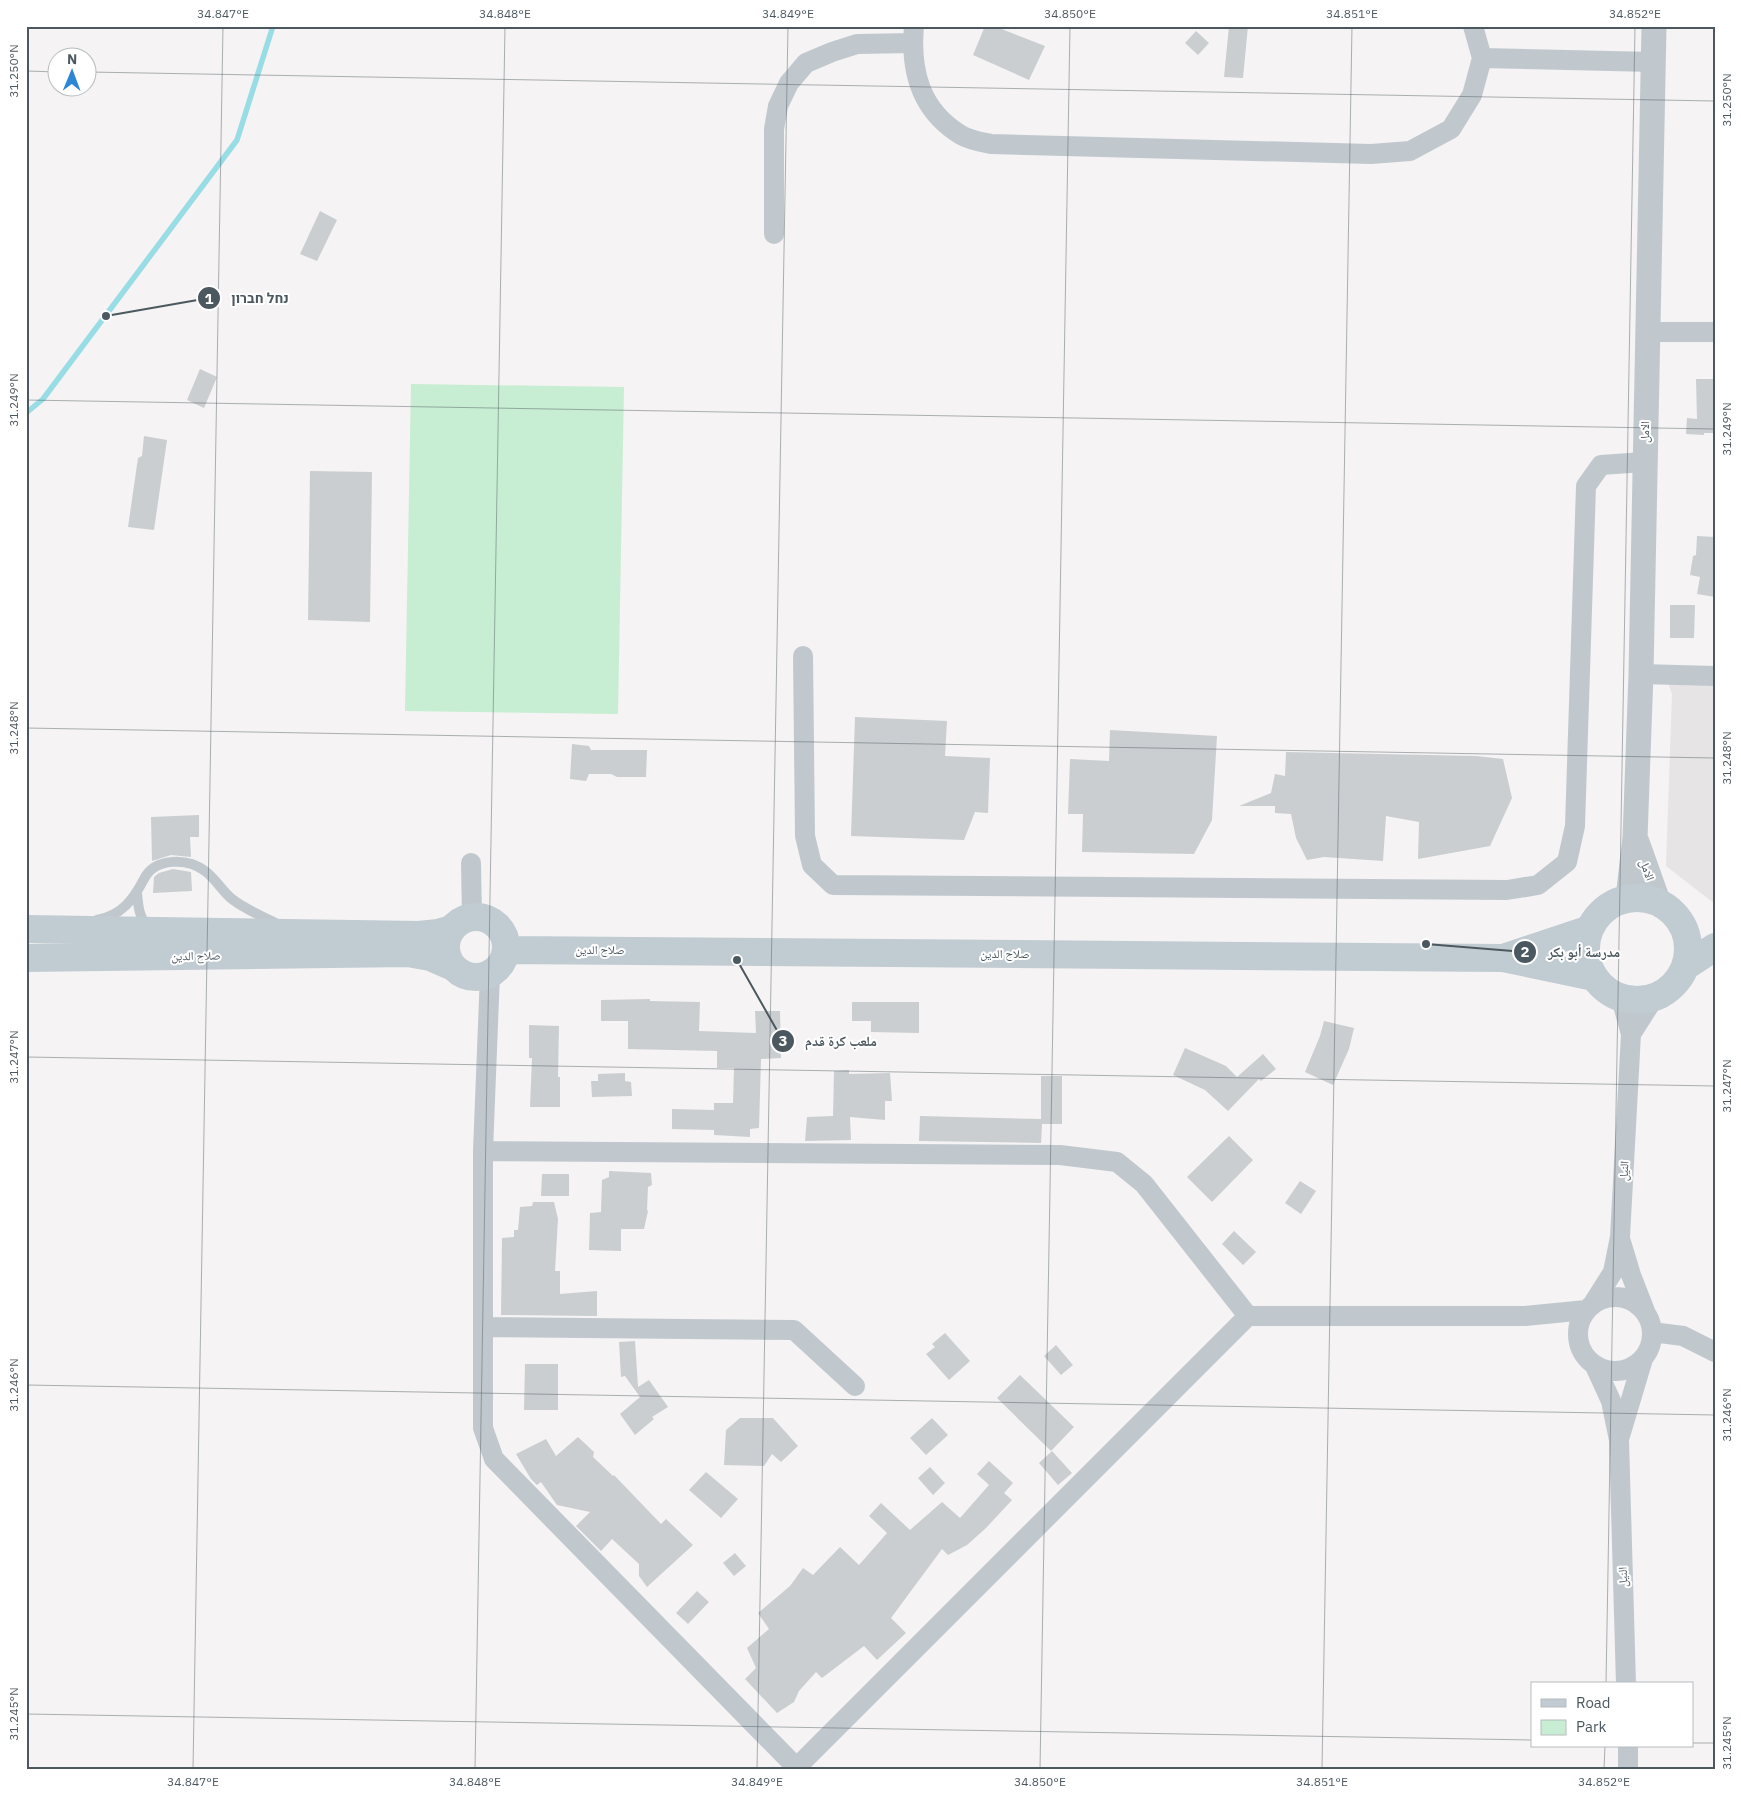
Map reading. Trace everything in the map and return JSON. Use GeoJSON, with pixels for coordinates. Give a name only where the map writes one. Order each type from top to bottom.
{"type":"FeatureCollection","features":[{"type":"Feature","properties":{"kind":"main road"},"geometry":{"type":"LineString","coordinates":[[1643,897],[1658,901],[1671,909],[1681,921],[1687,935],[1689,950],[1686,966],[1679,980],[1668,990],[1654,998],[1637,1000],[1621,998],[1606,990],[1594,977],[1587,962],[1586,945],[1590,929],[1599,914],[1612,904],[1628,898],[1643,897]]}},
{"type":"Feature","properties":{"kind":"main road"},"geometry":{"type":"LineString","coordinates":[[487,919],[502,931],[506,940],[506,950],[504,959],[498,968],[490,974],[470,977],[453,967],[448,958],[447,938],[462,923],[487,919]]}},
{"type":"Feature","properties":{"kind":"main road","name":"صلاح الدين"},"geometry":{"type":"LineString","coordinates":[[38,930],[162,939],[312,934],[420,935],[438,933],[462,923]]}},
{"type":"Feature","properties":{"kind":"main road","name":"صلاح الدين"},"geometry":{"type":"LineString","coordinates":[[1503,958],[1590,929]]}},
{"type":"Feature","properties":{"kind":"main road"},"geometry":{"type":"LineString","coordinates":[[1687,935],[1715,936]]}},
{"type":"Feature","properties":{"kind":"main road"},"geometry":{"type":"LineString","coordinates":[[1686,966],[1715,947]]}},
{"type":"Feature","properties":{"kind":"main road","name":"صلاح الدين"},"geometry":{"type":"LineString","coordinates":[[506,950],[1503,958],[1594,977]]}},
{"type":"Feature","properties":{"kind":"main road","name":"صلاح الدين"},"geometry":{"type":"LineString","coordinates":[[26,958],[408,953],[430,957],[453,967]]}},
{"type":"Feature","properties":{"kind":"street"},"geometry":{"type":"LineString","coordinates":[[774,234],[774,129],[778,106],[789,83],[806,63],[857,44],[914,35],[914,66],[920,90],[938,117],[962,136],[990,144],[1362,154],[1410,151],[1451,129],[1472,95],[1482,58],[1473,26]]}},
{"type":"Feature","properties":{"kind":"street","name":"الامل"},"geometry":{"type":"LineString","coordinates":[[1628,898],[1635,838],[1641,674],[1654,26]]}},
{"type":"Feature","properties":{"kind":"street"},"geometry":{"type":"LineString","coordinates":[[1482,58],[1653,62]]}},
{"type":"Feature","properties":{"kind":"street"},"geometry":{"type":"LineString","coordinates":[[1647,332],[1715,332]]}},
{"type":"Feature","properties":{"kind":"street"},"geometry":{"type":"LineString","coordinates":[[803,656],[804,836],[812,866],[833,885],[1506,890],[1538,885],[1568,862],[1575,826],[1586,486],[1601,465],[1644,462]]}},
{"type":"Feature","properties":{"kind":"street"},"geometry":{"type":"LineString","coordinates":[[1641,674],[1715,676]]}},
{"type":"Feature","properties":{"kind":"street","name":"الامل"},"geometry":{"type":"LineString","coordinates":[[1635,838],[1658,901]]}},
{"type":"Feature","properties":{"kind":"street"},"geometry":{"type":"LineString","coordinates":[[462,923],[471,863]]}},
{"type":"Feature","properties":{"kind":"street"},"geometry":{"type":"LineString","coordinates":[[490,974],[483,1151],[483,1428],[494,1459],[796,1768],[1248,1316],[1525,1316],[1590,1306],[1606,1298],[1617,1296],[1639,1305],[1649,1323],[1683,1336],[1715,1352]]}},
{"type":"Feature","properties":{"kind":"street","name":"النيل"},"geometry":{"type":"LineString","coordinates":[[1590,1306],[1613,1272],[1620,1237],[1630,1034],[1621,998]]}},
{"type":"Feature","properties":{"kind":"street"},"geometry":{"type":"LineString","coordinates":[[1630,1034],[1654,998]]}},
{"type":"Feature","properties":{"kind":"street"},"geometry":{"type":"LineString","coordinates":[[483,1151],[1060,1155],[1117,1162],[1144,1184],[1248,1316]]}},
{"type":"Feature","properties":{"kind":"street"},"geometry":{"type":"LineString","coordinates":[[1619,1440],[1643,1359],[1649,1349],[1652,1337],[1620,1237]]}},
{"type":"Feature","properties":{"kind":"street"},"geometry":{"type":"LineString","coordinates":[[1579,1347],[1577,1334],[1579,1321],[1590,1306]]}},
{"type":"Feature","properties":{"kind":"street"},"geometry":{"type":"LineString","coordinates":[[1525,1316],[1558,1324],[1579,1347],[1586,1358],[1595,1366],[1608,1371],[1621,1371],[1633,1367],[1643,1359]]}},
{"type":"Feature","properties":{"kind":"street"},"geometry":{"type":"LineString","coordinates":[[483,1327],[794,1330],[855,1386]]}},
{"type":"Feature","properties":{"kind":"street"},"geometry":{"type":"LineString","coordinates":[[1595,1366],[1610,1400],[1619,1440]]}},
{"type":"Feature","properties":{"kind":"street","name":"النيل"},"geometry":{"type":"LineString","coordinates":[[1619,1440],[1626,1682]]}},
{"type":"Feature","properties":{"kind":"street"},"geometry":{"type":"LineString","coordinates":[[1628,1748],[1628,1769]]}},
{"type":"Feature","properties":{"kind":"lane"},"geometry":{"type":"LineString","coordinates":[[38,930],[103,919],[116,913],[129,904],[146,874],[151,869],[161,863],[173,862],[194,865],[206,871],[232,899],[259,915],[285,927],[312,934]]}},
{"type":"Feature","properties":{"kind":"lane"},"geometry":{"type":"LineString","coordinates":[[137,892],[138,909],[143,922],[162,939],[198,956]]}},
{"type":"Feature","properties":{"kind":"shaded area"},"geometry":{"type":"Polygon","coordinates":[[[1665,675],[1715,676],[1715,904],[1666,866],[1672,694],[1665,675]]]}},
{"type":"Feature","properties":{"kind":"green space"},"geometry":{"type":"Polygon","coordinates":[[[411,384],[624,387],[618,714],[405,711],[411,384]]]}},
{"type":"Feature","properties":{"kind":"building"},"geometry":{"type":"Polygon","coordinates":[[[985,26],[994,26],[1045,46],[1029,80],[973,55],[985,26]]]}},
{"type":"Feature","properties":{"kind":"building"},"geometry":{"type":"Polygon","coordinates":[[[1229,26],[1248,26],[1243,78],[1224,77],[1229,26]]]}},
{"type":"Feature","properties":{"kind":"building"},"geometry":{"type":"Polygon","coordinates":[[[1196,31],[1209,43],[1198,55],[1185,43],[1196,31]]]}},
{"type":"Feature","properties":{"kind":"building"},"geometry":{"type":"Polygon","coordinates":[[[320,211],[337,220],[317,261],[300,254],[320,211]]]}},
{"type":"Feature","properties":{"kind":"building"},"geometry":{"type":"Polygon","coordinates":[[[200,369],[217,377],[204,408],[187,400],[200,369]]]}},
{"type":"Feature","properties":{"kind":"building"},"geometry":{"type":"Polygon","coordinates":[[[1696,379],[1715,379],[1715,433],[1704,433],[1704,435],[1686,434],[1687,418],[1697,419],[1696,379]]]}},
{"type":"Feature","properties":{"kind":"building"},"geometry":{"type":"Polygon","coordinates":[[[144,436],[167,440],[154,530],[128,527],[138,458],[142,456],[144,436]]]}},
{"type":"Feature","properties":{"kind":"building"},"geometry":{"type":"Polygon","coordinates":[[[310,471],[372,472],[370,622],[308,620],[310,471]]]}},
{"type":"Feature","properties":{"kind":"building"},"geometry":{"type":"Polygon","coordinates":[[[1697,536],[1715,537],[1715,597],[1697,594],[1700,577],[1690,575],[1693,556],[1696,555],[1697,536]]]}},
{"type":"Feature","properties":{"kind":"building"},"geometry":{"type":"Polygon","coordinates":[[[1670,605],[1695,605],[1694,638],[1670,638],[1670,605]]]}},
{"type":"Feature","properties":{"kind":"building"},"geometry":{"type":"Polygon","coordinates":[[[855,717],[947,721],[945,756],[990,758],[988,813],[975,812],[964,840],[851,836],[855,717]]]}},
{"type":"Feature","properties":{"kind":"building"},"geometry":{"type":"Polygon","coordinates":[[[1110,730],[1217,736],[1212,820],[1194,854],[1082,852],[1083,814],[1068,814],[1070,759],[1109,761],[1110,730]]]}},
{"type":"Feature","properties":{"kind":"building"},"geometry":{"type":"Polygon","coordinates":[[[572,744],[589,746],[591,750],[647,750],[646,777],[617,777],[611,774],[589,774],[586,781],[570,779],[572,744]]]}},
{"type":"Feature","properties":{"kind":"building"},"geometry":{"type":"Polygon","coordinates":[[[1286,752],[1476,756],[1503,759],[1512,798],[1490,846],[1418,859],[1419,822],[1386,816],[1383,861],[1324,857],[1307,860],[1296,838],[1291,814],[1275,813],[1275,806],[1239,806],[1271,793],[1275,774],[1285,776],[1286,752]]]}},
{"type":"Feature","properties":{"kind":"building"},"geometry":{"type":"Polygon","coordinates":[[[199,815],[199,837],[190,837],[191,857],[171,855],[152,861],[151,817],[199,815]]]}},
{"type":"Feature","properties":{"kind":"building"},"geometry":{"type":"Polygon","coordinates":[[[173,869],[191,872],[192,891],[153,893],[154,877],[159,873],[173,869]]]}},
{"type":"Feature","properties":{"kind":"building"},"geometry":{"type":"Polygon","coordinates":[[[650,999],[650,1001],[700,1002],[699,1031],[756,1033],[755,1011],[780,1011],[781,1058],[761,1059],[759,1128],[750,1129],[750,1137],[714,1135],[714,1130],[672,1129],[672,1109],[714,1110],[714,1103],[733,1103],[734,1068],[717,1068],[717,1051],[628,1049],[628,1021],[601,1021],[601,1000],[650,999]]]}},
{"type":"Feature","properties":{"kind":"building"},"geometry":{"type":"Polygon","coordinates":[[[852,1002],[919,1002],[919,1033],[871,1032],[871,1021],[852,1021],[852,1002]]]}},
{"type":"Feature","properties":{"kind":"building"},"geometry":{"type":"Polygon","coordinates":[[[1324,1021],[1354,1028],[1349,1049],[1333,1085],[1305,1072],[1324,1021]]]}},
{"type":"Feature","properties":{"kind":"building"},"geometry":{"type":"Polygon","coordinates":[[[529,1025],[559,1026],[558,1077],[560,1077],[560,1107],[530,1107],[532,1058],[529,1058],[529,1025]]]}},
{"type":"Feature","properties":{"kind":"building"},"geometry":{"type":"Polygon","coordinates":[[[1185,1048],[1226,1066],[1237,1077],[1263,1054],[1276,1069],[1261,1081],[1259,1079],[1228,1111],[1205,1090],[1173,1075],[1185,1048]]]}},
{"type":"Feature","properties":{"kind":"building"},"geometry":{"type":"Polygon","coordinates":[[[849,1070],[849,1074],[890,1073],[892,1101],[885,1101],[885,1120],[850,1117],[851,1140],[805,1141],[807,1117],[833,1116],[834,1071],[849,1070]]]}},
{"type":"Feature","properties":{"kind":"building"},"geometry":{"type":"Polygon","coordinates":[[[625,1073],[625,1081],[631,1082],[632,1096],[592,1097],[591,1081],[598,1081],[598,1074],[625,1073]]]}},
{"type":"Feature","properties":{"kind":"building"},"geometry":{"type":"Polygon","coordinates":[[[1041,1076],[1062,1076],[1062,1124],[1042,1124],[1041,1143],[919,1141],[920,1116],[1041,1119],[1041,1076]]]}},
{"type":"Feature","properties":{"kind":"building"},"geometry":{"type":"Polygon","coordinates":[[[1229,1136],[1253,1160],[1212,1202],[1187,1177],[1229,1136]]]}},
{"type":"Feature","properties":{"kind":"building"},"geometry":{"type":"Polygon","coordinates":[[[609,1171],[651,1173],[652,1185],[648,1187],[648,1211],[644,1229],[621,1229],[621,1251],[589,1250],[590,1213],[601,1212],[602,1180],[609,1177],[609,1171]]]}},
{"type":"Feature","properties":{"kind":"building"},"geometry":{"type":"Polygon","coordinates":[[[542,1174],[569,1174],[569,1196],[541,1196],[542,1174]]]}},
{"type":"Feature","properties":{"kind":"building"},"geometry":{"type":"Polygon","coordinates":[[[1300,1181],[1316,1191],[1301,1214],[1285,1203],[1300,1181]]]}},
{"type":"Feature","properties":{"kind":"building"},"geometry":{"type":"Polygon","coordinates":[[[533,1202],[554,1202],[558,1219],[555,1271],[560,1271],[560,1294],[597,1291],[597,1316],[501,1315],[502,1238],[514,1237],[514,1230],[518,1230],[520,1207],[532,1206],[533,1202]]]}},
{"type":"Feature","properties":{"kind":"building"},"geometry":{"type":"Polygon","coordinates":[[[1234,1231],[1256,1252],[1243,1265],[1222,1244],[1234,1231]]]}},
{"type":"Feature","properties":{"kind":"building"},"geometry":{"type":"Polygon","coordinates":[[[945,1333],[970,1361],[949,1380],[926,1354],[935,1347],[932,1344],[945,1333]]]}},
{"type":"Feature","properties":{"kind":"building"},"geometry":{"type":"Polygon","coordinates":[[[635,1341],[638,1387],[649,1380],[668,1407],[652,1417],[654,1419],[635,1435],[620,1414],[640,1397],[625,1376],[621,1377],[619,1342],[635,1341]]]}},
{"type":"Feature","properties":{"kind":"building"},"geometry":{"type":"Polygon","coordinates":[[[1056,1345],[1073,1365],[1061,1375],[1044,1356],[1056,1345]]]}},
{"type":"Feature","properties":{"kind":"building"},"geometry":{"type":"Polygon","coordinates":[[[525,1364],[558,1364],[558,1410],[524,1410],[525,1364]]]}},
{"type":"Feature","properties":{"kind":"building"},"geometry":{"type":"Polygon","coordinates":[[[1020,1375],[1074,1427],[1051,1451],[997,1398],[1020,1375]]]}},
{"type":"Feature","properties":{"kind":"building"},"geometry":{"type":"Polygon","coordinates":[[[740,1418],[773,1418],[798,1446],[781,1462],[772,1454],[764,1466],[724,1465],[726,1430],[740,1418]]]}},
{"type":"Feature","properties":{"kind":"building"},"geometry":{"type":"Polygon","coordinates":[[[932,1418],[948,1435],[926,1455],[910,1438],[932,1418]]]}},
{"type":"Feature","properties":{"kind":"building"},"geometry":{"type":"Polygon","coordinates":[[[578,1437],[594,1452],[593,1457],[614,1475],[661,1524],[666,1519],[693,1545],[647,1587],[639,1576],[639,1564],[612,1539],[601,1551],[576,1526],[590,1512],[557,1505],[541,1482],[537,1485],[531,1479],[516,1454],[546,1439],[556,1456],[578,1437]]]}},
{"type":"Feature","properties":{"kind":"building"},"geometry":{"type":"Polygon","coordinates":[[[1052,1451],[1072,1473],[1058,1485],[1039,1463],[1052,1451]]]}},
{"type":"Feature","properties":{"kind":"building"},"geometry":{"type":"Polygon","coordinates":[[[989,1461],[1013,1483],[1004,1493],[1012,1500],[967,1545],[948,1555],[942,1549],[891,1618],[906,1633],[877,1660],[864,1646],[822,1678],[816,1672],[799,1691],[794,1702],[777,1713],[745,1679],[756,1668],[747,1648],[769,1629],[758,1613],[790,1586],[803,1568],[813,1575],[840,1547],[859,1565],[887,1533],[869,1516],[881,1503],[910,1530],[942,1502],[960,1518],[989,1485],[977,1474],[989,1461]]]}},
{"type":"Feature","properties":{"kind":"building"},"geometry":{"type":"Polygon","coordinates":[[[930,1467],[945,1483],[933,1495],[918,1478],[930,1467]]]}},
{"type":"Feature","properties":{"kind":"building"},"geometry":{"type":"Polygon","coordinates":[[[706,1472],[738,1499],[721,1518],[689,1490],[706,1472]]]}},
{"type":"Feature","properties":{"kind":"building"},"geometry":{"type":"Polygon","coordinates":[[[735,1553],[746,1566],[734,1576],[723,1563],[735,1553]]]}},
{"type":"Feature","properties":{"kind":"building"},"geometry":{"type":"Polygon","coordinates":[[[697,1591],[709,1602],[688,1624],[676,1613],[697,1591]]]}},
{"type":"Feature","properties":{"kind":"waterway"},"geometry":{"type":"LineString","coordinates":[[26,413],[43,399],[237,140],[273,26]]}},
{"type":"Feature","properties":{"kind":"place","name":"נחל חברון"},"geometry":{"type":"Point","coordinates":[106,316]}},
{"type":"Feature","properties":{"kind":"place","name":"مدرسة أبو بكر"},"geometry":{"type":"Point","coordinates":[1426,944]}},
{"type":"Feature","properties":{"kind":"place","name":"ملعب كرة قدم"},"geometry":{"type":"Point","coordinates":[737,960]}}]}
